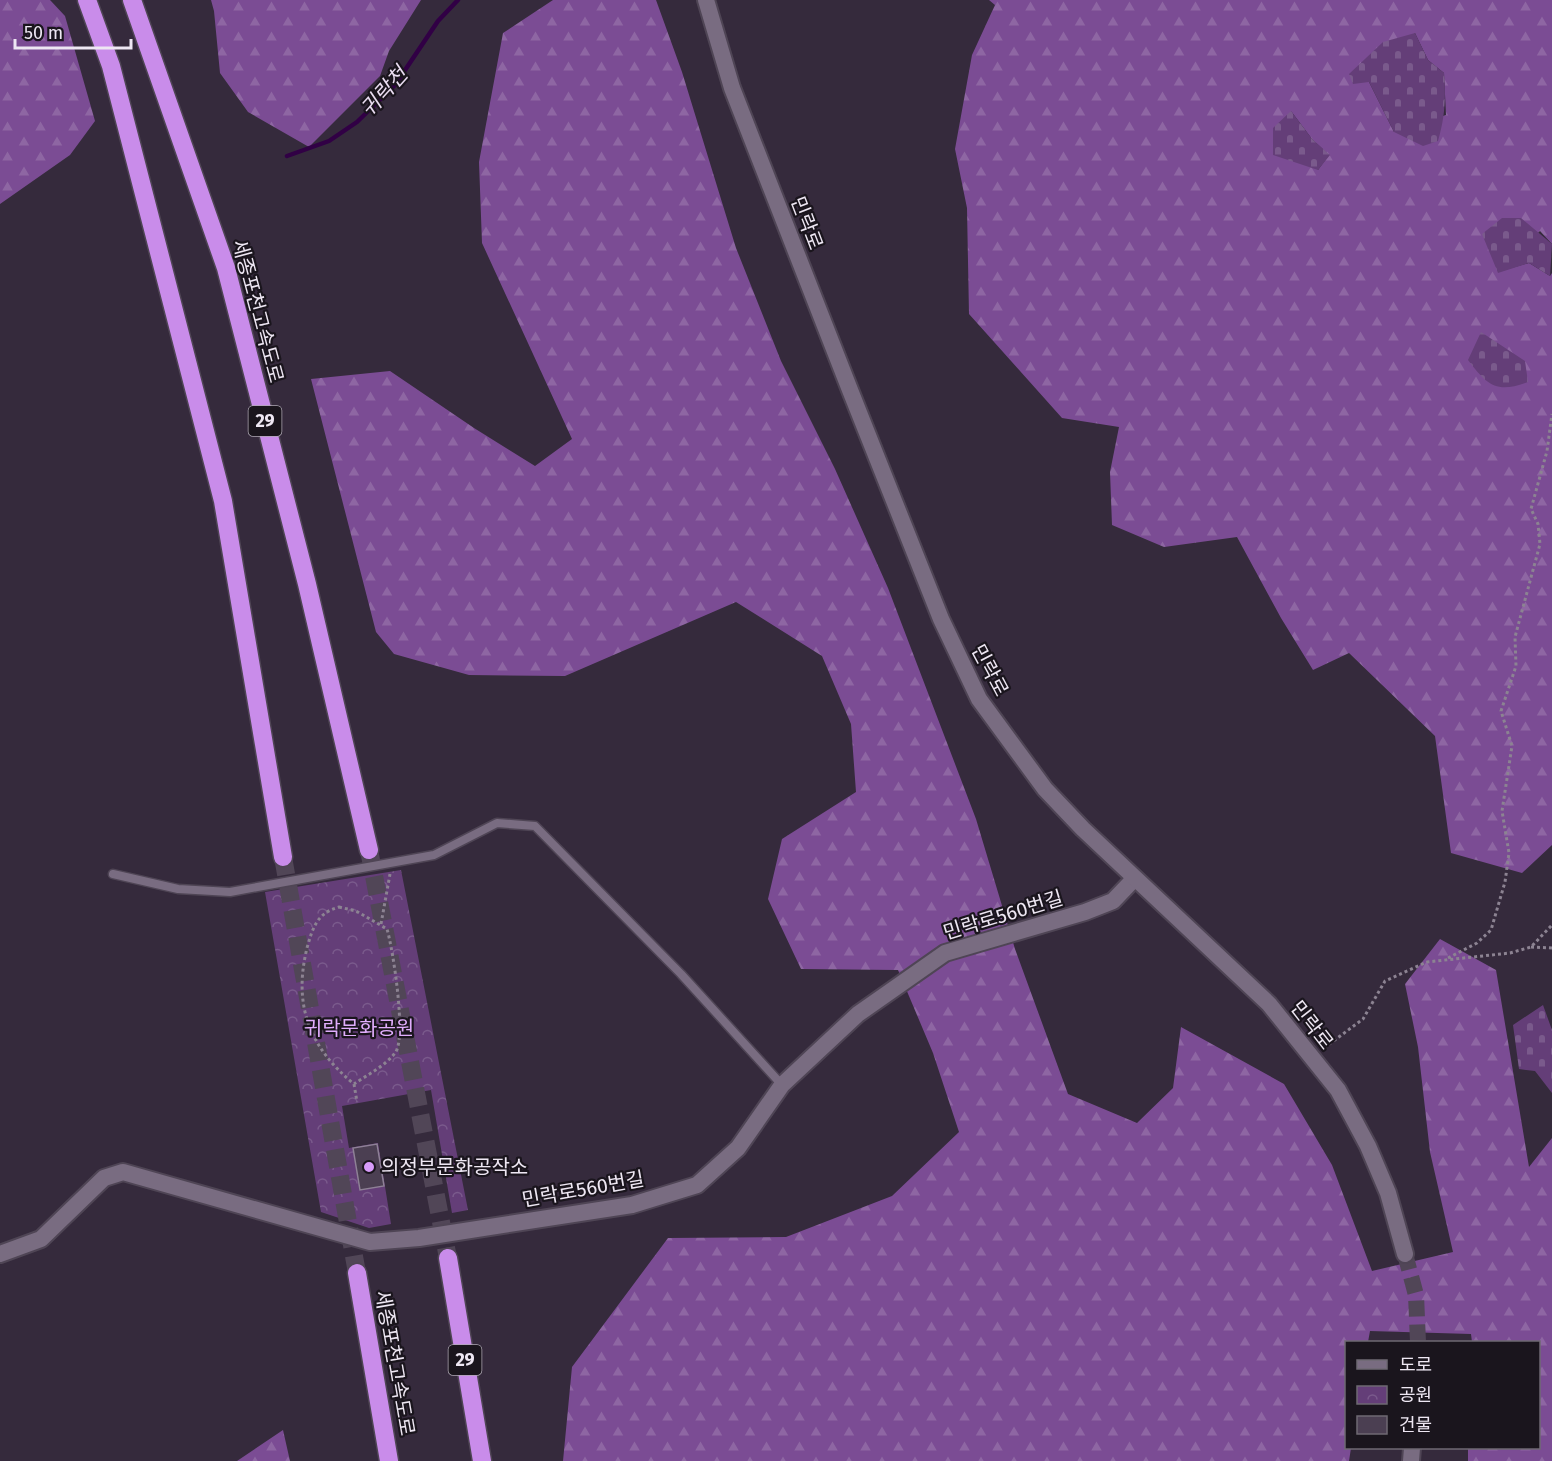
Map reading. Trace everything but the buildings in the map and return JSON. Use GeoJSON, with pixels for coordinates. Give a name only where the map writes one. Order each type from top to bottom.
{"type":"FeatureCollection","features":[{"type":"Feature","properties":{"kind":"highway"},"geometry":{"type":"LineString","coordinates":[[87,0],[111,66],[224,501],[284,857]]}},
{"type":"Feature","properties":{"kind":"highway","name":"세종포천고속도로"},"geometry":{"type":"LineString","coordinates":[[132,0],[226,268],[307,584],[369,850]]}},
{"type":"Feature","properties":{"kind":"highway","name":"29"},"geometry":{"type":"LineString","coordinates":[[448,1258],[482,1461]]}},
{"type":"Feature","properties":{"kind":"highway","name":"세종포천고속도로"},"geometry":{"type":"LineString","coordinates":[[357,1273],[389,1461]]}},
{"type":"Feature","properties":{"kind":"main road","name":"민락로"},"geometry":{"type":"LineString","coordinates":[[706,0],[732,88],[849,390],[941,619],[980,699],[1045,789],[1134,879],[1269,1004],[1338,1090],[1368,1146],[1388,1193],[1405,1254]]}},
{"type":"Feature","properties":{"kind":"main road","name":"민락로560번길"},"geometry":{"type":"LineString","coordinates":[[0,1254],[41,1239],[104,1178],[123,1172],[370,1242],[418,1238],[632,1205],[697,1185],[738,1148],[782,1085],[858,1014],[945,953],[1084,912],[1113,901],[1134,879]]}},
{"type":"Feature","properties":{"kind":"lane"},"geometry":{"type":"LineString","coordinates":[[113,874],[178,889],[230,892],[434,855],[497,823],[535,826],[681,974],[782,1085]]}},
{"type":"Feature","properties":{"kind":"path"},"geometry":{"type":"LineString","coordinates":[[1449,958],[1477,944],[1491,930],[1505,882],[1509,853],[1502,827],[1502,810],[1512,746],[1501,711],[1516,666],[1515,638],[1540,544],[1538,524],[1531,509],[1547,451],[1552,414]]}},
{"type":"Feature","properties":{"kind":"path"},"geometry":{"type":"LineString","coordinates":[[381,924],[392,864]]}},
{"type":"Feature","properties":{"kind":"path"},"geometry":{"type":"LineString","coordinates":[[354,1084],[396,1053],[400,1040],[401,1021],[387,929],[356,911],[339,907],[326,911],[312,930],[300,977],[301,1000],[308,1025],[333,1067],[354,1084],[357,1102]]}},
{"type":"Feature","properties":{"kind":"path"},"geometry":{"type":"LineString","coordinates":[[1531,947],[1552,925]]}},
{"type":"Feature","properties":{"kind":"path"},"geometry":{"type":"LineString","coordinates":[[1312,1058],[1363,1019],[1385,981],[1427,962],[1510,953],[1531,947],[1552,948]]}},
{"type":"Feature","properties":{"kind":"green space"},"geometry":{"type":"Polygon","coordinates":[[[0,0],[50,0],[65,16],[95,121],[70,155],[0,204],[0,0]]]}},
{"type":"Feature","properties":{"kind":"green space"},"geometry":{"type":"Polygon","coordinates":[[[211,0],[421,0],[389,51],[380,76],[309,147],[248,112],[220,73],[211,0]]]}},
{"type":"Feature","properties":{"kind":"green space"},"geometry":{"type":"Polygon","coordinates":[[[553,0],[656,0],[682,72],[736,248],[781,361],[835,469],[888,588],[976,819],[1015,949],[1068,1094],[1137,1123],[1173,1088],[1181,1027],[1284,1084],[1332,1165],[1372,1271],[1453,1252],[1430,1152],[1418,1047],[1405,984],[1440,939],[1496,970],[1529,1167],[1552,1138],[1552,1461],[1468,1461],[1468,1449],[1540,1449],[1540,1341],[1472,1341],[1471,1334],[1370,1331],[1368,1341],[1345,1341],[1345,1449],[1351,1449],[1349,1461],[563,1461],[572,1367],[668,1238],[786,1237],[892,1196],[959,1132],[933,1053],[898,970],[801,969],[768,899],[782,839],[856,792],[851,724],[822,656],[736,602],[565,676],[469,675],[394,654],[376,632],[311,379],[390,371],[535,466],[572,439],[482,243],[479,162],[503,33],[553,0]]]}},
{"type":"Feature","properties":{"kind":"green space"},"geometry":{"type":"Polygon","coordinates":[[[989,0],[1552,0],[1552,244],[1540,231],[1498,272],[1529,263],[1550,276],[1552,273],[1552,845],[1522,873],[1451,853],[1435,736],[1349,653],[1313,670],[1281,618],[1237,537],[1164,547],[1112,525],[1110,472],[1119,427],[1062,418],[969,314],[967,208],[955,149],[972,55],[995,5],[989,0]],[[1415,33],[1369,82],[1394,132],[1446,115],[1444,73],[1428,60],[1415,33]],[[1291,111],[1318,170],[1329,155],[1312,139],[1291,111]]]}},
{"type":"Feature","properties":{"kind":"green space"},"geometry":{"type":"Polygon","coordinates":[[[1415,33],[1428,60],[1444,73],[1444,107],[1438,141],[1423,146],[1394,132],[1369,82],[1353,84],[1349,74],[1383,42],[1415,33]]]}},
{"type":"Feature","properties":{"kind":"green space"},"geometry":{"type":"Polygon","coordinates":[[[1291,111],[1312,139],[1330,155],[1318,170],[1273,155],[1273,128],[1291,111]]]}},
{"type":"Feature","properties":{"kind":"green space"},"geometry":{"type":"Polygon","coordinates":[[[1502,218],[1521,218],[1552,244],[1550,276],[1529,263],[1498,273],[1482,234],[1502,218]]]}},
{"type":"Feature","properties":{"kind":"green space"},"geometry":{"type":"Polygon","coordinates":[[[1481,332],[1525,361],[1528,382],[1517,386],[1500,387],[1481,376],[1468,360],[1481,332]]]}},
{"type":"Feature","properties":{"kind":"green space","name":"귀락문화공원"},"geometry":{"type":"Polygon","coordinates":[[[401,870],[468,1210],[452,1213],[431,1090],[342,1106],[349,1148],[378,1143],[391,1224],[369,1228],[321,1212],[265,892],[401,870]]]}},
{"type":"Feature","properties":{"kind":"green space"},"geometry":{"type":"Polygon","coordinates":[[[1543,1005],[1552,1030],[1552,1093],[1535,1071],[1519,1069],[1513,1025],[1543,1005]]]}},
{"type":"Feature","properties":{"kind":"green space"},"geometry":{"type":"Polygon","coordinates":[[[283,1430],[290,1461],[237,1461],[283,1430]]]}},
{"type":"Feature","properties":{"kind":"waterway","name":"귀락천"},"geometry":{"type":"LineString","coordinates":[[287,156],[329,141],[357,122],[395,85],[438,21],[458,0]]}},
{"type":"Feature","properties":{"kind":"tunnel"},"geometry":{"type":"LineString","coordinates":[[369,850],[448,1258]]}},
{"type":"Feature","properties":{"kind":"tunnel"},"geometry":{"type":"LineString","coordinates":[[283,857],[357,1273]]}},
{"type":"Feature","properties":{"kind":"tunnel"},"geometry":{"type":"LineString","coordinates":[[1405,1254],[1416,1295],[1418,1341]]}},
{"type":"Feature","properties":{"kind":"place","name":"의정부문화공작소"},"geometry":{"type":"Point","coordinates":[369,1167]}}]}
